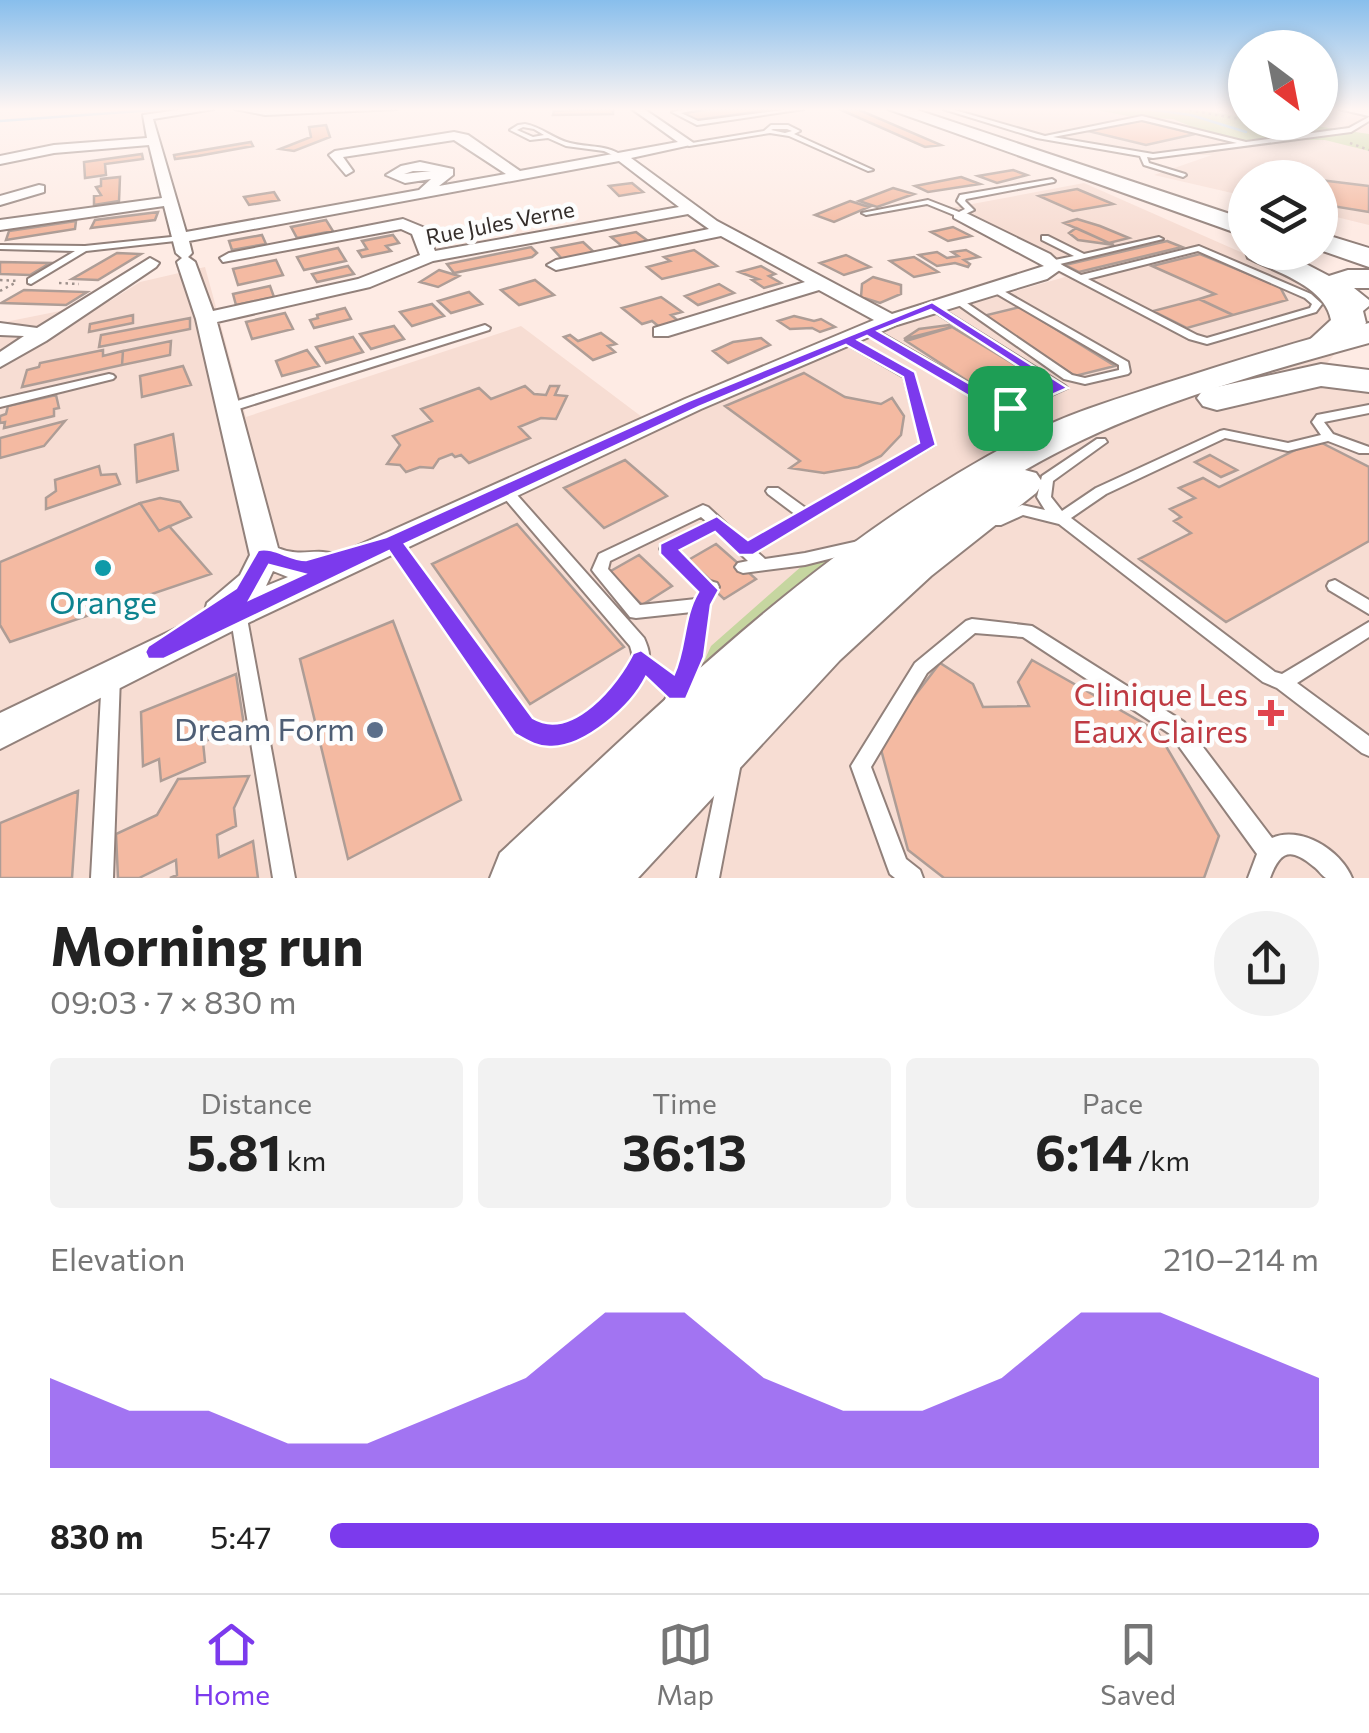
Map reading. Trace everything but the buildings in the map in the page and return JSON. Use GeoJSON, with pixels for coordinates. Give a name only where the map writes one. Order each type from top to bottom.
{"type":"FeatureCollection","features":[{"type":"Feature","properties":{"kind":"highway"},"geometry":{"type":"LineString","coordinates":[[1009,150],[1228,239]]}},
{"type":"Feature","properties":{"kind":"highway"},"geometry":{"type":"LineString","coordinates":[[1018,150],[1228,222]]}},
{"type":"Feature","properties":{"kind":"highway"},"geometry":{"type":"LineString","coordinates":[[1062,150],[1228,210]]}},
{"type":"Feature","properties":{"kind":"highway"},"geometry":{"type":"LineString","coordinates":[[1066,150],[1218,193],[1176,178],[1184,174]]}},
{"type":"Feature","properties":{"kind":"highway"},"geometry":{"type":"LineString","coordinates":[[1338,223],[1369,231]]}},
{"type":"Feature","properties":{"kind":"highway"},"geometry":{"type":"LineString","coordinates":[[1338,247],[1369,258]]}},
{"type":"Feature","properties":{"kind":"highway"},"geometry":{"type":"LineString","coordinates":[[1338,268],[1369,270]]}},
{"type":"Feature","properties":{"kind":"highway"},"geometry":{"type":"LineString","coordinates":[[1295,270],[1336,298],[1348,314],[1346,328],[1320,346]]}},
{"type":"Feature","properties":{"kind":"highway"},"geometry":{"type":"LineString","coordinates":[[1369,280],[1338,281],[1332,289],[1369,309]]}},
{"type":"Feature","properties":{"kind":"highway"},"geometry":{"type":"LineString","coordinates":[[1369,354],[1364,361],[1369,368]]}},
{"type":"Feature","properties":{"kind":"highway"},"geometry":{"type":"LineString","coordinates":[[1217,398],[1321,375],[1369,381]]}},
{"type":"Feature","properties":{"kind":"main road"},"geometry":{"type":"LineString","coordinates":[[525,878],[760,652],[900,536],[995,471],[1066,432],[1122,410],[1369,333]]}},
{"type":"Feature","properties":{"kind":"main road"},"geometry":{"type":"LineString","coordinates":[[590,878],[750,714],[871,600],[1023,482],[1101,442],[1217,398],[1369,354]]}},
{"type":"Feature","properties":{"kind":"street"},"geometry":{"type":"LineString","coordinates":[[0,160],[49,150]]}},
{"type":"Feature","properties":{"kind":"street"},"geometry":{"type":"LineString","coordinates":[[156,652],[243,593],[265,555],[206,319],[172,256],[171,201],[157,150]]}},
{"type":"Feature","properties":{"kind":"street"},"geometry":{"type":"LineString","coordinates":[[346,171],[336,154],[362,150]]}},
{"type":"Feature","properties":{"kind":"street"},"geometry":{"type":"LineString","coordinates":[[481,150],[518,176]]}},
{"type":"Feature","properties":{"kind":"street"},"geometry":{"type":"LineString","coordinates":[[0,361],[172,256],[418,195],[663,150]]}},
{"type":"Feature","properties":{"kind":"street"},"geometry":{"type":"LineString","coordinates":[[623,159],[688,210],[819,284],[868,330]]}},
{"type":"Feature","properties":{"kind":"street"},"geometry":{"type":"LineString","coordinates":[[418,195],[448,176],[447,172]]}},
{"type":"Feature","properties":{"kind":"street"},"geometry":{"type":"LineString","coordinates":[[0,201],[39,190]]}},
{"type":"Feature","properties":{"kind":"street"},"geometry":{"type":"LineString","coordinates":[[0,225],[171,201]]}},
{"type":"Feature","properties":{"kind":"street","name":"Rue Jules Verne"},"geometry":{"type":"LineString","coordinates":[[206,319],[364,283],[429,257],[688,210]]}},
{"type":"Feature","properties":{"kind":"street"},"geometry":{"type":"LineString","coordinates":[[0,732],[156,652],[504,490],[868,330],[932,306],[1048,273],[1054,264],[959,215]]}},
{"type":"Feature","properties":{"kind":"street"},"geometry":{"type":"LineString","coordinates":[[228,258],[403,224],[420,231],[429,257]]}},
{"type":"Feature","properties":{"kind":"street"},"geometry":{"type":"LineString","coordinates":[[556,265],[723,231]]}},
{"type":"Feature","properties":{"kind":"street"},"geometry":{"type":"LineString","coordinates":[[661,332],[819,284]]}},
{"type":"Feature","properties":{"kind":"street"},"geometry":{"type":"LineString","coordinates":[[0,329],[27,330],[39,337]]}},
{"type":"Feature","properties":{"kind":"street"},"geometry":{"type":"LineString","coordinates":[[265,555],[293,567],[306,567],[392,542]]}},
{"type":"Feature","properties":{"kind":"lane"},"geometry":{"type":"LineString","coordinates":[[609,150],[623,159]]}},
{"type":"Feature","properties":{"kind":"lane"},"geometry":{"type":"LineString","coordinates":[[825,150],[870,170]]}},
{"type":"Feature","properties":{"kind":"lane"},"geometry":{"type":"LineString","coordinates":[[1098,150],[1174,156],[1216,150]]}},
{"type":"Feature","properties":{"kind":"lane"},"geometry":{"type":"LineString","coordinates":[[1143,155],[1146,164],[1184,174]]}},
{"type":"Feature","properties":{"kind":"lane"},"geometry":{"type":"LineString","coordinates":[[866,213],[928,202],[959,215],[970,210],[961,200],[963,197],[1052,181]]}},
{"type":"Feature","properties":{"kind":"lane"},"geometry":{"type":"LineString","coordinates":[[1045,238],[1082,256]]}},
{"type":"Feature","properties":{"kind":"lane"},"geometry":{"type":"LineString","coordinates":[[1054,264],[1159,239]]}},
{"type":"Feature","properties":{"kind":"lane"},"geometry":{"type":"LineString","coordinates":[[0,247],[172,256]]}},
{"type":"Feature","properties":{"kind":"lane"},"geometry":{"type":"LineString","coordinates":[[1079,278],[1196,248],[1228,254]]}},
{"type":"Feature","properties":{"kind":"lane"},"geometry":{"type":"LineString","coordinates":[[31,281],[85,249]]}},
{"type":"Feature","properties":{"kind":"lane"},"geometry":{"type":"LineString","coordinates":[[1054,264],[1197,339],[1213,342],[1316,307],[1291,270]]}},
{"type":"Feature","properties":{"kind":"lane"},"geometry":{"type":"LineString","coordinates":[[956,299],[1068,378],[1085,382],[1126,368],[995,288]]}},
{"type":"Feature","properties":{"kind":"lane"},"geometry":{"type":"LineString","coordinates":[[868,330],[1000,406],[1015,407],[1061,388],[932,306]]}},
{"type":"Feature","properties":{"kind":"lane"},"geometry":{"type":"LineString","coordinates":[[228,408],[485,328]]}},
{"type":"Feature","properties":{"kind":"lane"},"geometry":{"type":"LineString","coordinates":[[746,550],[928,445],[910,375],[868,330]]}},
{"type":"Feature","properties":{"kind":"lane"},"geometry":{"type":"LineString","coordinates":[[0,403],[109,377]]}},
{"type":"Feature","properties":{"kind":"lane"},"geometry":{"type":"LineString","coordinates":[[1328,437],[1318,422],[1321,418],[1369,409]]}},
{"type":"Feature","properties":{"kind":"lane"},"geometry":{"type":"LineString","coordinates":[[1060,519],[1101,491],[1224,434],[1288,446],[1328,437],[1368,449]]}},
{"type":"Feature","properties":{"kind":"lane"},"geometry":{"type":"LineString","coordinates":[[1101,442],[1047,479],[1044,497],[1060,519],[1369,746]]}},
{"type":"Feature","properties":{"kind":"lane"},"geometry":{"type":"LineString","coordinates":[[392,542],[524,726],[538,734],[555,736],[575,730],[616,699],[634,677],[641,659],[638,643],[504,490]]}},
{"type":"Feature","properties":{"kind":"lane"},"geometry":{"type":"LineString","coordinates":[[773,491],[806,516]]}},
{"type":"Feature","properties":{"kind":"lane"},"geometry":{"type":"LineString","coordinates":[[707,594],[636,612],[600,570],[604,558],[704,510],[761,564]]}},
{"type":"Feature","properties":{"kind":"lane"},"geometry":{"type":"LineString","coordinates":[[871,600],[1011,513],[1032,510],[1060,519]]}},
{"type":"Feature","properties":{"kind":"lane"},"geometry":{"type":"LineString","coordinates":[[667,549],[717,522]]}},
{"type":"Feature","properties":{"kind":"lane"},"geometry":{"type":"LineString","coordinates":[[652,535],[707,594]]}},
{"type":"Feature","properties":{"kind":"lane"},"geometry":{"type":"LineString","coordinates":[[743,568],[804,559],[900,536]]}},
{"type":"Feature","properties":{"kind":"lane"},"geometry":{"type":"LineString","coordinates":[[1335,586],[1369,608]]}},
{"type":"Feature","properties":{"kind":"lane"},"geometry":{"type":"LineString","coordinates":[[642,766],[693,657],[707,594]]}},
{"type":"Feature","properties":{"kind":"lane"},"geometry":{"type":"LineString","coordinates":[[238,613],[284,878]]}},
{"type":"Feature","properties":{"kind":"lane"},"geometry":{"type":"LineString","coordinates":[[912,878],[898,866],[861,766],[920,668],[972,626],[1026,631],[1176,728],[1269,852]]}},
{"type":"Feature","properties":{"kind":"lane"},"geometry":{"type":"LineString","coordinates":[[1283,683],[1369,630]]}},
{"type":"Feature","properties":{"kind":"lane"},"geometry":{"type":"LineString","coordinates":[[102,878],[111,676]]}},
{"type":"Feature","properties":{"kind":"lane"},"geometry":{"type":"LineString","coordinates":[[708,878],[726,784],[750,714]]}},
{"type":"Feature","properties":{"kind":"lane"},"geometry":{"type":"LineString","coordinates":[[1259,878],[1269,852],[1278,845],[1292,844],[1309,850],[1341,878]]}},
{"type":"Feature","properties":{"kind":"path"},"geometry":{"type":"LineString","coordinates":[[0,291],[19,280]]}},
{"type":"Feature","properties":{"kind":"shaded area"},"geometry":{"type":"Polygon","coordinates":[[[1122,150],[1369,150],[1369,225],[1338,217],[1338,160],[1228,160],[1228,192],[1154,175],[1212,155],[1151,155],[1122,150]]]}},
{"type":"Feature","properties":{"kind":"shaded area"},"geometry":{"type":"Polygon","coordinates":[[[1084,183],[1228,247],[1228,270],[1281,270],[1313,284],[1354,318],[1334,355],[1311,382],[1369,386],[1369,878],[0,878],[0,323],[110,301],[140,282],[205,267],[246,417],[521,326],[654,426],[797,363],[904,323],[1065,277],[940,210],[1084,183]]]}},
{"type":"Feature","properties":{"kind":"green space"},"geometry":{"type":"Polygon","coordinates":[[[844,557],[688,697],[711,646],[803,565],[844,557]]]}},
{"type":"Feature","properties":{"kind":"place","name":"Orange"},"geometry":{"type":"Point","coordinates":[103,568]}},
{"type":"Feature","properties":{"kind":"place","name":"Clinique Les Eaux Claires"},"geometry":{"type":"Point","coordinates":[1271,713]}},
{"type":"Feature","properties":{"kind":"place","name":"Dream Form"},"geometry":{"type":"Point","coordinates":[375,730]}},
{"type":"Feature","properties":{"kind":"route"},"geometry":{"type":"LineString","coordinates":[[1010,408],[994,404],[868,330],[694,404],[392,542],[306,567],[293,567],[265,555],[243,593],[156,652],[392,542],[524,726],[538,734],[555,736],[575,730],[616,699],[634,677],[641,659],[677,692],[693,657],[701,605],[709,590],[667,549],[717,522],[746,550],[928,445],[910,375],[847,340],[868,330],[890,321],[932,306],[1061,388],[1010,408]]}}]}
